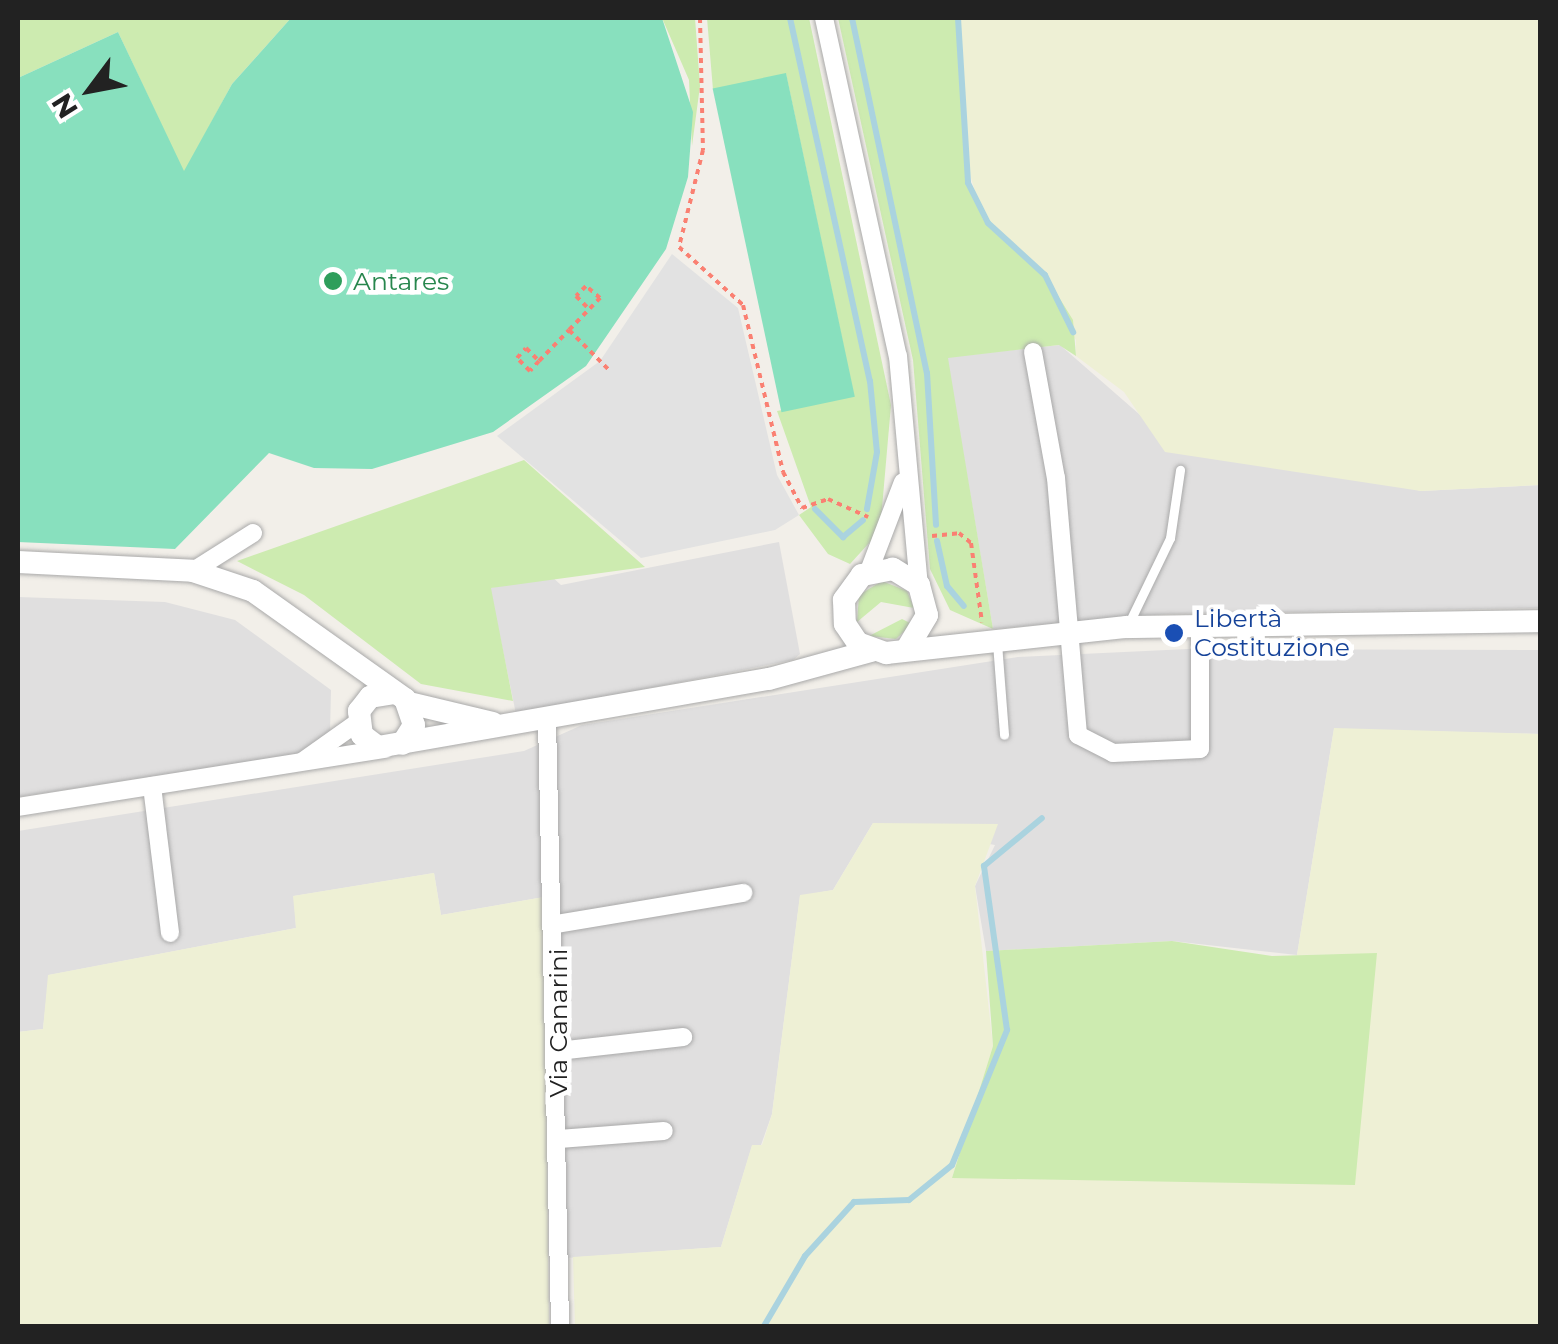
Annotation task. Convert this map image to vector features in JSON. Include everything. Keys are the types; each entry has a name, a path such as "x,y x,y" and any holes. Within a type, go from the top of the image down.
{"street":[{"path":"824,18 898,356 923,596 908,647"},
{"path":"1033,352 1056,478 1078,735 1113,753 1200,750 1200,624"},
{"path":"799,670 845,624 846,593 869,571 892,530 908,457"},
{"path":"193,571 253,533"},
{"path":"18,562 193,571 253,591 402,698 500,724"},
{"path":"869,571 900,571 960,631 996,638"},
{"path":"18,807 548,719 799,670 871,650 1128,626 1540,621"},
{"path":"845,624 871,650"},
{"path":"340,652 366,740 393,746"},
{"path":"303,762 360,714 402,698"},
{"path":"393,746 414,725 402,698"},
{"name":"Via Canarini","path":"548,719 557,924 560,1326"},
{"path":"152,786 170,933"},
{"path":"557,924 743,893"},
{"path":"558,1051 684,1036"},
{"path":"558,1140 664,1131"}],"lane":[{"path":"1128,626 1170,538 1180,470"},
{"path":"996,638 1004,735"}],"path":[{"path":"700,18 703,150 678,247 743,305 783,472 802,508"},
{"path":"539,360 526,348 516,358 530,371 539,360 590,309 600,298 586,286 576,296 590,309"},
{"path":"569,330 608,370"}],"shaded area":[{"path":"672,254 738,308 777,475 799,515 775,530 641,558 497,436 600,361"},
{"path":"1060,345 1155,428 1421,491 1540,485 1540,608 1167,614 993,629 947,357"},
{"path":"779,542 800,654 793,660 516,714 490,588 551,576 561,585"},
{"path":"18,597 165,602 235,620 331,690 330,732 312,750 286,756 18,797"},
{"path":"1188,649 1540,650 1540,734 1334,729 1297,955 1172,941 986,951 975,886 995,845 873,823 833,890 800,896 772,1114 761,1145 752,1146 721,1247 551,1259 544,897 441,915 434,873 294,896 296,928 49,975 43,1029 18,1032 18,831 524,751 582,725 1018,657"}],"green space":[{"path":"18,18 291,18 232,84 184,173 118,32 18,78"},
{"name":"Antares","path":"291,18 662,18 693,112 688,177 666,249 586,366 493,432 372,469 314,468 269,453 175,549 18,542 18,78 118,32 184,171 232,84"},
{"path":"662,18 695,18 700,86 692,146 689,80"},
{"path":"707,18 809,18 891,405 880,531 850,564 828,554 799,515 811,507 777,411 854,396 786,74 713,90"},
{"path":"838,18 959,18 970,189 983,219 1044,273 1073,320 1076,356 1059,345 948,358 993,629 950,610 930,569 913,360"},
{"path":"959,18 1540,18 1540,485 1421,491 1165,452 1124,392 1076,356 1076,340 983,219 964,154"},
{"path":"786,73 855,397 781,412 713,89"},
{"path":"524,460 645,567 491,588 513,701 421,684 304,595 237,561"},
{"path":"882,581 907,591 914,608 881,602 857,622 859,595"},
{"path":"902,619 912,624 896,639 869,636"},
{"path":"1334,728 1540,734 1540,1326 575,1326 573,1257 721,1247 752,1145 762,1145 772,1114 800,895 833,890 873,823 998,824 975,886 993,1046 952,1178 1376,954 1297,955"},
{"path":"434,873 441,915 544,897 549,1326 18,1326 18,1032 43,1029 48,975 296,928 293,896"},
{"path":"1172,941 1272,956 1377,953 1355,1185 952,1178 993,1046 986,951"}],"waterway":[{"path":"790,18 870,381 877,452 867,509"},
{"path":"852,18 927,373 936,525"},
{"path":"958,18 968,183 988,223 1045,275 1073,332"},
{"path":"815,509 843,537 863,520"},
{"path":"937,541 947,586 964,606"},
{"path":"764,1326 805,1256 854,1202 909,1200 952,1165 1007,1030 984,866 1042,818"}],"place":[{"name":"Antares","path":"333,281"},
{"name":"Libertà Costituzione","path":"1174,633"}]}
